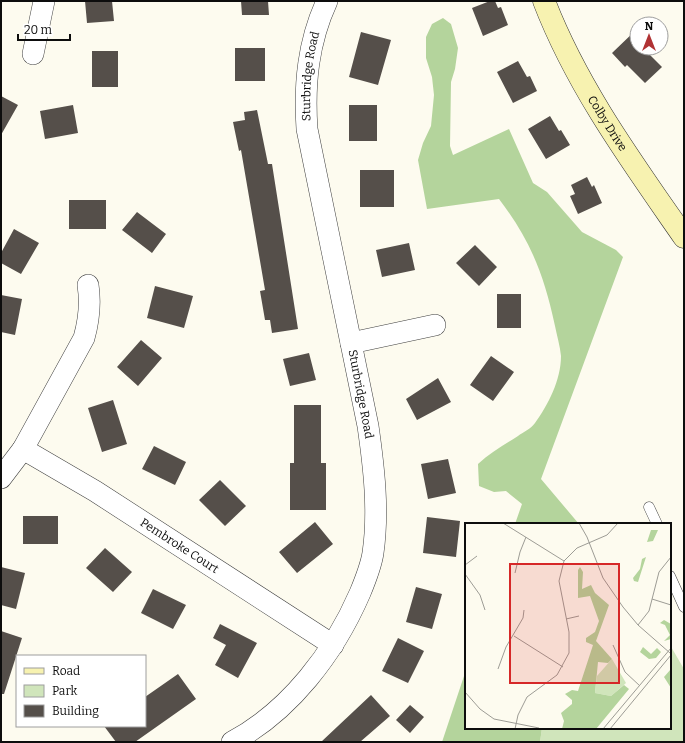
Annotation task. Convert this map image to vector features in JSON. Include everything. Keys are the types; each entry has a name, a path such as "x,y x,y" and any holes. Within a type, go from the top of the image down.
{"street":[{"path":"33,54 44,1"},
{"name":"Sturbridge Road","path":"232,742 264,721 295,693 333,645 351,613 365,581 373,554 374,469 368,426 308,129 306,104 307,73 310,48 319,18 327,1"},
{"name":"Colby Drive","path":"544,1 559,36 583,84 614,135 684,237"},
{"path":"1,478 23,449 84,338 90,320 91,301 88,285"},
{"path":"351,343 435,325"},
{"name":"Pembroke Court","path":"23,449 95,491 333,645"}],"lane":[{"path":"649,507 657,523"},
{"path":"671,578 684,607"}],"green space":[{"path":"443,18 451,24 458,48 455,69 451,82 450,146 453,155 509,129 533,183 547,192 582,232 616,250 623,257 541,479 578,523 515,523 522,504 506,491 494,492 479,486 478,464 529,429 540,416 553,392 559,374 561,356 551,308 541,274 520,229 499,199 427,209 418,160 423,143 431,126 434,95 432,77 426,58 426,37 432,24"},
{"path":"671,647 684,669 684,742 540,742 542,729 671,729"},
{"path":"465,673 465,729 542,729 540,742 442,742"}],"building":[{"path":"85,1 112,1 114,21 87,23"},
{"path":"241,1 268,1 269,15 242,15"},
{"path":"490,1 495,1 498,8 501,7 508,25 483,36 472,8"},
{"path":"361,32 391,40 378,85 349,77"},
{"path":"629,37 629,56 651,56 662,67 645,83 627,65 625,67 612,53"},
{"path":"235,48 265,48 265,81 235,81"},
{"path":"92,51 118,51 118,87 92,87"},
{"path":"518,61 527,77 530,76 537,91 513,103 497,72"},
{"path":"1,96 18,105 1,135"},
{"path":"73,105 78,133 45,139 40,111"},
{"path":"349,105 377,105 377,141 349,141"},
{"path":"257,110 268,164 272,164 298,329 272,333 270,320 265,320 260,291 265,290 241,150 239,151 233,122 245,120 244,112"},
{"path":"550,116 570,145 546,159 528,129"},
{"path":"360,170 394,170 394,207 360,207"},
{"path":"587,177 592,187 594,185 602,203 578,214 570,196 575,194 571,185"},
{"path":"69,200 106,200 106,229 69,229"},
{"path":"137,212 166,234 152,253 122,230"},
{"path":"14,229 39,243 21,274 1,263 1,253"},
{"path":"409,243 415,270 382,277 376,250"},
{"path":"475,245 497,267 479,286 456,263"},
{"path":"155,286 193,296 184,328 147,318"},
{"path":"497,294 521,294 521,328 497,328"},
{"path":"1,295 22,299 15,335 1,332"},
{"path":"141,340 162,358 138,386 117,367"},
{"path":"309,353 316,380 290,386 283,359"},
{"path":"491,356 514,372 493,401 470,385"},
{"path":"438,378 451,402 417,420 406,399"},
{"path":"113,400 127,444 102,452 88,408"},
{"path":"294,405 321,405 321,463 326,463 326,510 290,510 290,463 294,463"},
{"path":"154,446 186,462 175,485 142,469"},
{"path":"448,459 456,493 428,499 421,464"},
{"path":"220,480 246,506 225,526 199,500"},
{"path":"23,516 58,516 58,544 23,544"},
{"path":"427,517 460,521 456,557 423,553"},
{"path":"315,522 333,544 297,573 279,552"},
{"path":"105,548 132,572 113,592 86,568"},
{"path":"1,567 25,573 16,609 1,605"},
{"path":"416,587 442,594 432,629 406,622"},
{"path":"153,589 186,605 173,629 141,613"},
{"path":"220,624 257,643 238,678 215,665 226,645 213,638"},
{"path":"1,631 22,638 4,694 1,694"},
{"path":"398,638 424,651 408,683 382,671"},
{"path":"178,674 196,699 135,742 116,742 105,727 146,727 146,696"},
{"path":"371,695 390,716 360,742 321,742"},
{"path":"410,705 424,717 410,733 396,720"}]}
